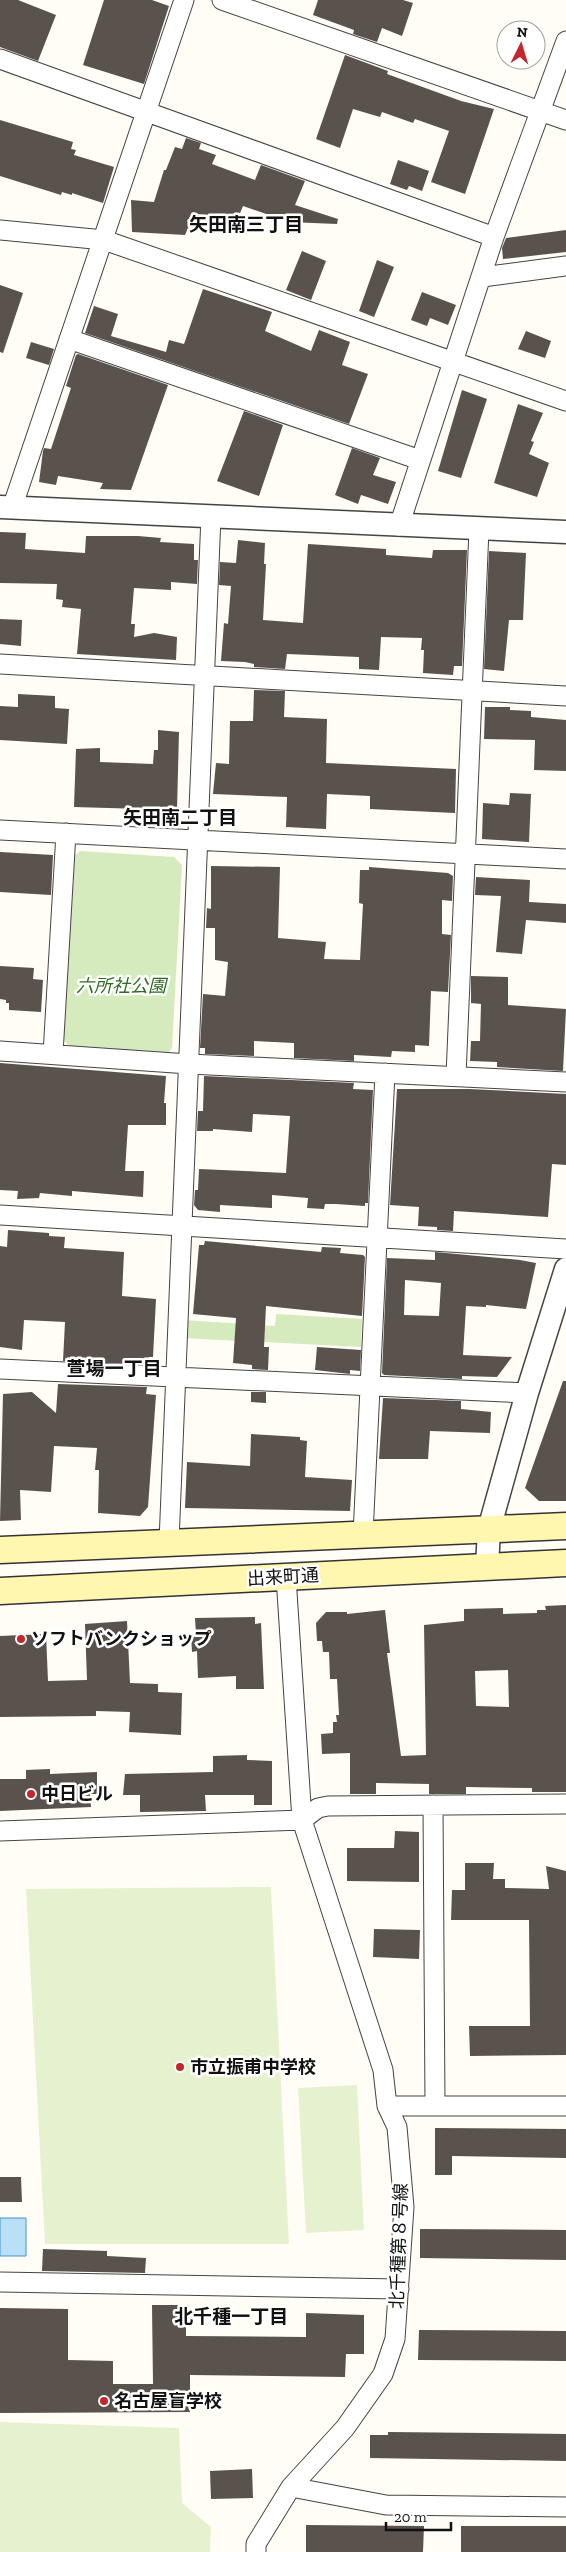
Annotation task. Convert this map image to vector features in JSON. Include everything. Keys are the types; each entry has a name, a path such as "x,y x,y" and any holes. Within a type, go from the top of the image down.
{"main road":[{"path":"0,1550 566,1526"},
{"name":"出来町通","path":"0,1591 566,1563"}],"street":[{"path":"184,0 104,240 6,508 566,532"},
{"path":"222,0 566,120"},
{"path":"398,526 494,237 566,42"},
{"path":"0,59 494,237"},
{"path":"0,230 104,240 566,401"},
{"path":"482,277 566,266"},
{"path":"69,339 420,460"},
{"path":"169,1542 174,1378 196,841 206,674 211,516"},
{"path":"456,1076 479,529"},
{"path":"0,664 206,674 566,696"},
{"path":"0,830 566,859"},
{"path":"53,1054 66,833"},
{"path":"0,1051 188,1064 566,1082"},
{"path":"363,1535 385,1073"},
{"path":"0,1215 566,1249"},
{"path":"487,1567 489,1529 527,1393 561,1303 566,1269"},
{"path":"0,1370 370,1388 527,1393"},
{"name":"北千種第８号線","path":"256,2552 256,2544 291,2487 345,2428 383,2374 395,2338 400,2289 404,2206 402,2167 396,2128 387,2106 383,2070 376,2041 302,1820 286,1578"},
{"path":"0,1831 302,1820 318,1808 328,1806 566,1804"},
{"path":"433,1805 435,2105"},
{"path":"387,2106 566,2106"},
{"path":"0,2282 400,2289"},
{"path":"291,2487 386,2505 566,2507"}],"green space":[{"name":"六所社公園","path":"80,851 174,857 182,865 172,1048 167,1054 69,1046 63,1039 74,856"},
{"path":"276,1314 362,1319 361,1347 182,1338 183,1320 275,1326"},
{"path":"271,1887 289,2244 45,2244 26,1889"},
{"path":"357,2085 364,2230 306,2233 298,2088"},
{"path":"0,2422 179,2428 182,2503 211,2527 210,2552 0,2552"}],"water":[{"path":"0,2218 26,2218 26,2256 0,2256"}],"building":[{"path":"0,0 18,0 56,15 38,61 0,47"},
{"path":"104,0 152,0 169,6 144,84 83,65"},
{"path":"318,0 403,0 413,3 402,36 382,28 377,42 353,34 354,30 313,15"},
{"path":"345,55 388,71 387,74 461,101 494,109 465,194 431,182 449,131 415,119 413,123 382,112 380,117 353,109 340,148 316,139"},
{"path":"0,120 73,142 71,149 76,150 74,155 114,167 103,203 72,193 72,195 62,192 61,195 0,176"},
{"path":"186,138 201,143 199,149 216,155 212,164 255,180 261,165 305,181 295,205 338,219 337,224 289,222 243,206 238,218 194,214 185,235 132,232 131,200 154,202 164,170 166,170 175,147 182,149"},
{"path":"398,160 429,171 422,191 409,186 407,190 390,184"},
{"path":"566,230 566,252 503,259 502,248 506,238"},
{"path":"302,251 326,261 311,300 286,290"},
{"path":"377,260 394,267 374,317 359,311"},
{"path":"0,285 23,293 3,353 0,352"},
{"path":"203,289 272,312 265,331 311,351 319,330 350,342 342,365 368,374 349,424 85,333 94,306 118,314 111,336 166,352 169,340 184,344"},
{"path":"422,292 456,305 448,325 430,318 427,326 411,320"},
{"path":"526,331 551,341 545,358 518,349"},
{"path":"31,342 54,349 49,365 26,358"},
{"path":"78,354 168,385 131,490 100,489 103,483 58,476 56,485 39,482 43,451 44,448 51,449 71,388 66,386 76,355"},
{"path":"462,390 487,399 461,478 438,471"},
{"path":"518,404 543,413 531,441 534,442 529,454 549,463 537,497 494,483"},
{"path":"244,411 283,425 259,496 217,481"},
{"path":"352,448 380,458 373,475 396,482 388,504 361,495 358,504 335,495"},
{"path":"0,532 26,533 25,549 85,553 86,536 138,536 161,538 160,542 194,544 194,560 198,560 197,584 171,582 171,590 134,588 131,624 135,624 134,637 154,633 177,637 176,660 77,654 81,609 62,607 63,600 56,599 57,584 0,583"},
{"path":"238,540 265,543 264,564 266,564 263,620 303,623 308,544 386,549 386,555 432,558 433,550 467,550 462,666 454,666 453,675 423,673 424,650 421,650 422,638 381,637 379,670 359,669 359,657 287,654 285,669 254,667 254,664 245,662 221,661 224,623 228,624 231,586 219,585 220,562 236,563"},
{"path":"489,551 526,553 523,620 509,620 504,671 484,669"},
{"path":"0,619 22,620 21,646 0,644"},
{"path":"254,690 285,691 284,717 327,719 326,763 456,769 455,813 370,809 370,796 327,794 326,829 286,827 287,797 213,794 216,763 229,764 230,721 253,721"},
{"path":"18,694 55,696 55,708 69,709 67,744 0,740 0,706 18,707"},
{"path":"485,707 510,707 510,710 531,711 531,717 566,720 566,771 534,770 535,740 484,739"},
{"path":"158,730 179,732 177,810 74,807 76,749 100,748 100,762 153,764 154,750 158,750"},
{"path":"510,793 531,794 529,842 482,839 483,803 509,805"},
{"path":"0,852 53,855 51,895 0,892"},
{"path":"211,866 280,867 278,938 326,942 324,959 360,960 363,904 359,903 360,870 369,870 369,867 448,873 453,876 452,901 442,900 442,934 451,935 448,992 431,991 429,1046 415,1045 415,1052 392,1051 391,1057 354,1055 354,1061 294,1058 294,1043 254,1041 254,1056 205,1054 205,1048 200,1048 203,994 225,996 228,962 215,960 215,928 206,928 207,908 211,909"},
{"path":"476,877 530,880 529,902 566,904 566,923 526,920 522,954 496,952 501,896 475,895"},
{"path":"0,966 34,968 33,979 43,980 41,1012 9,1010 9,1003 6,1003 6,1000 0,999"},
{"path":"471,976 508,977 508,1005 566,1009 563,1071 497,1067 497,1062 470,1061 471,1041 480,1041 481,1004 471,1003"},
{"path":"0,1063 166,1076 164,1103 166,1103 166,1125 128,1125 125,1171 144,1171 143,1197 72,1191 72,1196 40,1193 39,1198 17,1199 18,1191 0,1190"},
{"path":"204,1076 354,1083 353,1089 373,1090 368,1203 365,1203 365,1206 325,1204 324,1209 307,1208 308,1198 272,1195 272,1208 220,1205 220,1212 198,1210 194,1205 195,1190 198,1190 199,1169 286,1173 290,1116 253,1114 252,1132 213,1129 213,1131 197,1131 198,1111 203,1111"},
{"path":"397,1089 469,1089 566,1094 566,1165 552,1164 548,1217 454,1211 453,1231 437,1230 437,1227 418,1226 419,1207 390,1205"},
{"path":"8,1230 49,1233 49,1236 65,1237 64,1248 124,1252 122,1296 156,1299 153,1357 149,1357 149,1365 63,1361 65,1322 24,1320 22,1350 0,1347 0,1246 7,1247"},
{"path":"205,1241 321,1252 322,1247 341,1248 340,1253 363,1255 365,1257 362,1316 266,1306 264,1347 269,1347 268,1370 252,1369 252,1365 233,1363 236,1318 193,1314 199,1245 204,1245"},
{"path":"435,1252 536,1263 526,1309 486,1305 486,1307 466,1306 463,1355 512,1357 497,1377 462,1376 462,1379 384,1375 382,1373 387,1258 435,1260","holes":["405,1280 441,1283 439,1316 404,1315"]},
{"path":"317,1347 361,1350 360,1371 350,1370 350,1374 315,1370"},
{"path":"563,1381 566,1381 566,1501 539,1501 525,1488"},
{"path":"58,1384 147,1387 146,1394 156,1395 148,1507 140,1516 98,1513 99,1470 95,1470 97,1448 54,1446 51,1492 20,1490 21,1520 0,1521 3,1394 32,1392 56,1413"},
{"path":"251,1392 266,1392 266,1403 251,1402"},
{"path":"383,1398 461,1401 461,1409 491,1412 490,1433 430,1431 428,1459 379,1459"},
{"path":"251,1434 300,1437 300,1440 307,1441 305,1477 352,1480 350,1511 185,1508 187,1462 250,1466"},
{"path":"566,1605 566,1792 532,1792 532,1788 466,1787 466,1794 429,1794 429,1784 376,1783 376,1794 350,1794 350,1753 322,1754 321,1734 333,1733 333,1722 337,1722 336,1715 339,1715 337,1679 330,1679 329,1652 323,1652 322,1641 317,1641 316,1623 326,1612 347,1612 347,1614 385,1610 390,1653 387,1653 401,1756 426,1755 424,1625 464,1621 464,1609 503,1608 503,1614 537,1613 537,1610 546,1610 545,1606","holes":["508,1670 509,1707 476,1706 475,1671"]},
{"path":"255,1617 255,1624 261,1623 264,1689 236,1689 236,1676 198,1678 197,1651 192,1652 191,1634 196,1635 195,1618"},
{"path":"127,1621 130,1683 158,1684 158,1692 182,1693 181,1735 129,1732 130,1712 96,1711 96,1716 0,1717 0,1636 46,1634 48,1681 87,1680 85,1624"},
{"path":"247,1755 247,1760 272,1761 272,1805 254,1805 254,1795 205,1795 206,1811 140,1812 140,1795 123,1795 125,1774 213,1772 213,1756"},
{"name":"中日ビル","path":"50,1769 50,1774 97,1772 97,1794 90,1794 91,1807 0,1811 0,1779 26,1779 26,1770"},
{"path":"395,1831 419,1832 419,1882 347,1881 347,1848 394,1848"},
{"path":"465,1863 494,1863 493,1879 505,1879 505,1888 549,1889 546,1866 566,1871 566,2055 470,2056 469,2026 530,2026 529,1920 451,1920 452,1890 465,1890"},
{"path":"374,1929 420,1930 419,1959 373,1957"},
{"path":"435,2128 566,2129 566,2158 452,2156 452,2175 435,2175"},
{"path":"0,2177 21,2177 22,2202 0,2202"},
{"path":"420,2229 566,2230 566,2260 420,2258"},
{"path":"43,2249 107,2251 107,2256 146,2258 145,2273 42,2271"},
{"path":"152,2305 186,2305 186,2336 306,2337 306,2313 364,2315 364,2354 346,2354 345,2377 190,2375 190,2412 0,2413 0,2308 68,2309 68,2360 113,2361 113,2384 153,2384"},
{"path":"419,2330 566,2331 566,2361 418,2360"},
{"path":"388,2432 566,2434 566,2461 370,2458 370,2435 388,2435"},
{"path":"252,2469 253,2498 211,2499 210,2471"},
{"path":"306,2525 424,2526 423,2552 306,2552"},
{"path":"461,2526 566,2526 566,2552 461,2552"}],"place":[{"name":"ソフトバンクショップ","path":"21,1639"},
{"name":"中日ビル","path":"31,1794"},
{"name":"市立振甫中学校","path":"180,2067"},
{"name":"名古屋盲学校","path":"104,2401"}],"district":[{"name":"矢田南三丁目","path":"246,224"},
{"name":"矢田南二丁目","path":"180,817"},
{"name":"萱場一丁目","path":"114,1368"},
{"name":"北千種一丁目","path":"231,2316"}]}
